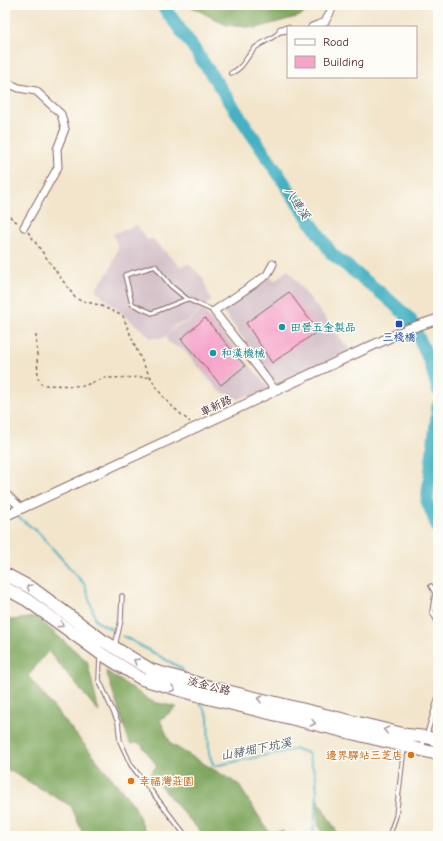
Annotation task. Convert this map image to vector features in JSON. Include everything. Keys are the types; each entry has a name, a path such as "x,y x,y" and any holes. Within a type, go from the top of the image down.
{"main road":[{"name":"淡金公路","path":"5,574 33,589 102,640 151,670 179,679 406,740 421,750 438,754"},
{"name":"淡金公路","path":"5,588 27,600 100,653 142,679 208,698 406,740 432,739"}],"street":[{"path":"315,26 325,22 334,5"},
{"path":"5,82 19,88 36,91 61,114 65,129 57,149 58,167 24,227"},
{"path":"273,264 267,275 214,312 276,390"},
{"name":"車新路","path":"8,514 408,329 438,319"},
{"path":"5,493 21,508"}],"lane":[{"path":"231,73 238,70 249,54 257,47 284,30"},
{"path":"187,300 152,313 132,304 124,274 155,266 171,286 187,300 214,312"},
{"path":"431,586 435,593 432,612 438,623"},
{"path":"115,647 121,620 122,596"},
{"path":"100,653 100,680 118,722 120,741 131,765 186,836"},
{"path":"421,750 432,739 438,697"},
{"path":"389,836 396,816 406,740"}],"path":[{"path":"5,213 24,227 76,299 99,305 123,316 134,344 166,399 196,428"},
{"path":"36,335 38,378 42,385 83,386 105,378 152,377"}],"shaded area":[{"path":"137,225 147,240 152,239 180,266 189,264 203,278 211,301 200,308 196,315 188,321 175,325 164,338 151,338 95,290 110,270 118,248 113,234"},
{"path":"288,270 350,350 277,384 223,311 270,276 274,281"},
{"path":"201,308 270,389 251,399 248,395 239,399 219,391 183,349 176,347 167,341 167,335 175,327 188,322 197,315"}],"green space":[{"path":"188,5 316,5 300,16 256,28 226,25"},
{"path":"36,617 87,661 99,712 48,651 28,676 134,805 147,836 84,836 71,806 5,768 5,619 11,620"},
{"path":"106,671 153,702 177,707 160,720 171,744 238,784 269,832 283,831 285,836 204,836 153,778 150,773 157,766 140,743 130,744"},
{"path":"318,800 339,836 323,836 318,824"}],"building":[{"name":"田晉五金製品","path":"289,292 318,331 272,363 246,323"},
{"name":"和漢機械","path":"205,318 245,366 221,385 181,339"}],"waterway":[{"name":"八連溪","path":"162,5 191,44 332,254 387,298 410,319 430,362 438,390"},
{"name":"八連溪","path":"438,406 427,501 438,528"},
{"name":"山豬堀下坑溪","path":"18,517 38,532 85,585 96,621 113,630"},
{"name":"山豬堀下坑溪","path":"123,636 181,668 185,674"},
{"name":"山豬堀下坑溪","path":"200,702 208,716 209,754 214,766 296,749 308,753 316,777 317,796 313,836"}],"place":[{"name":"三棧橋","path":"399,324"},
{"name":"田晉五金製品","path":"282,327"},
{"name":"和漢機械","path":"213,353"},
{"name":"邊界驛站三芝店","path":"411,755"},
{"name":"幸福灣莊園","path":"131,781"}]}
